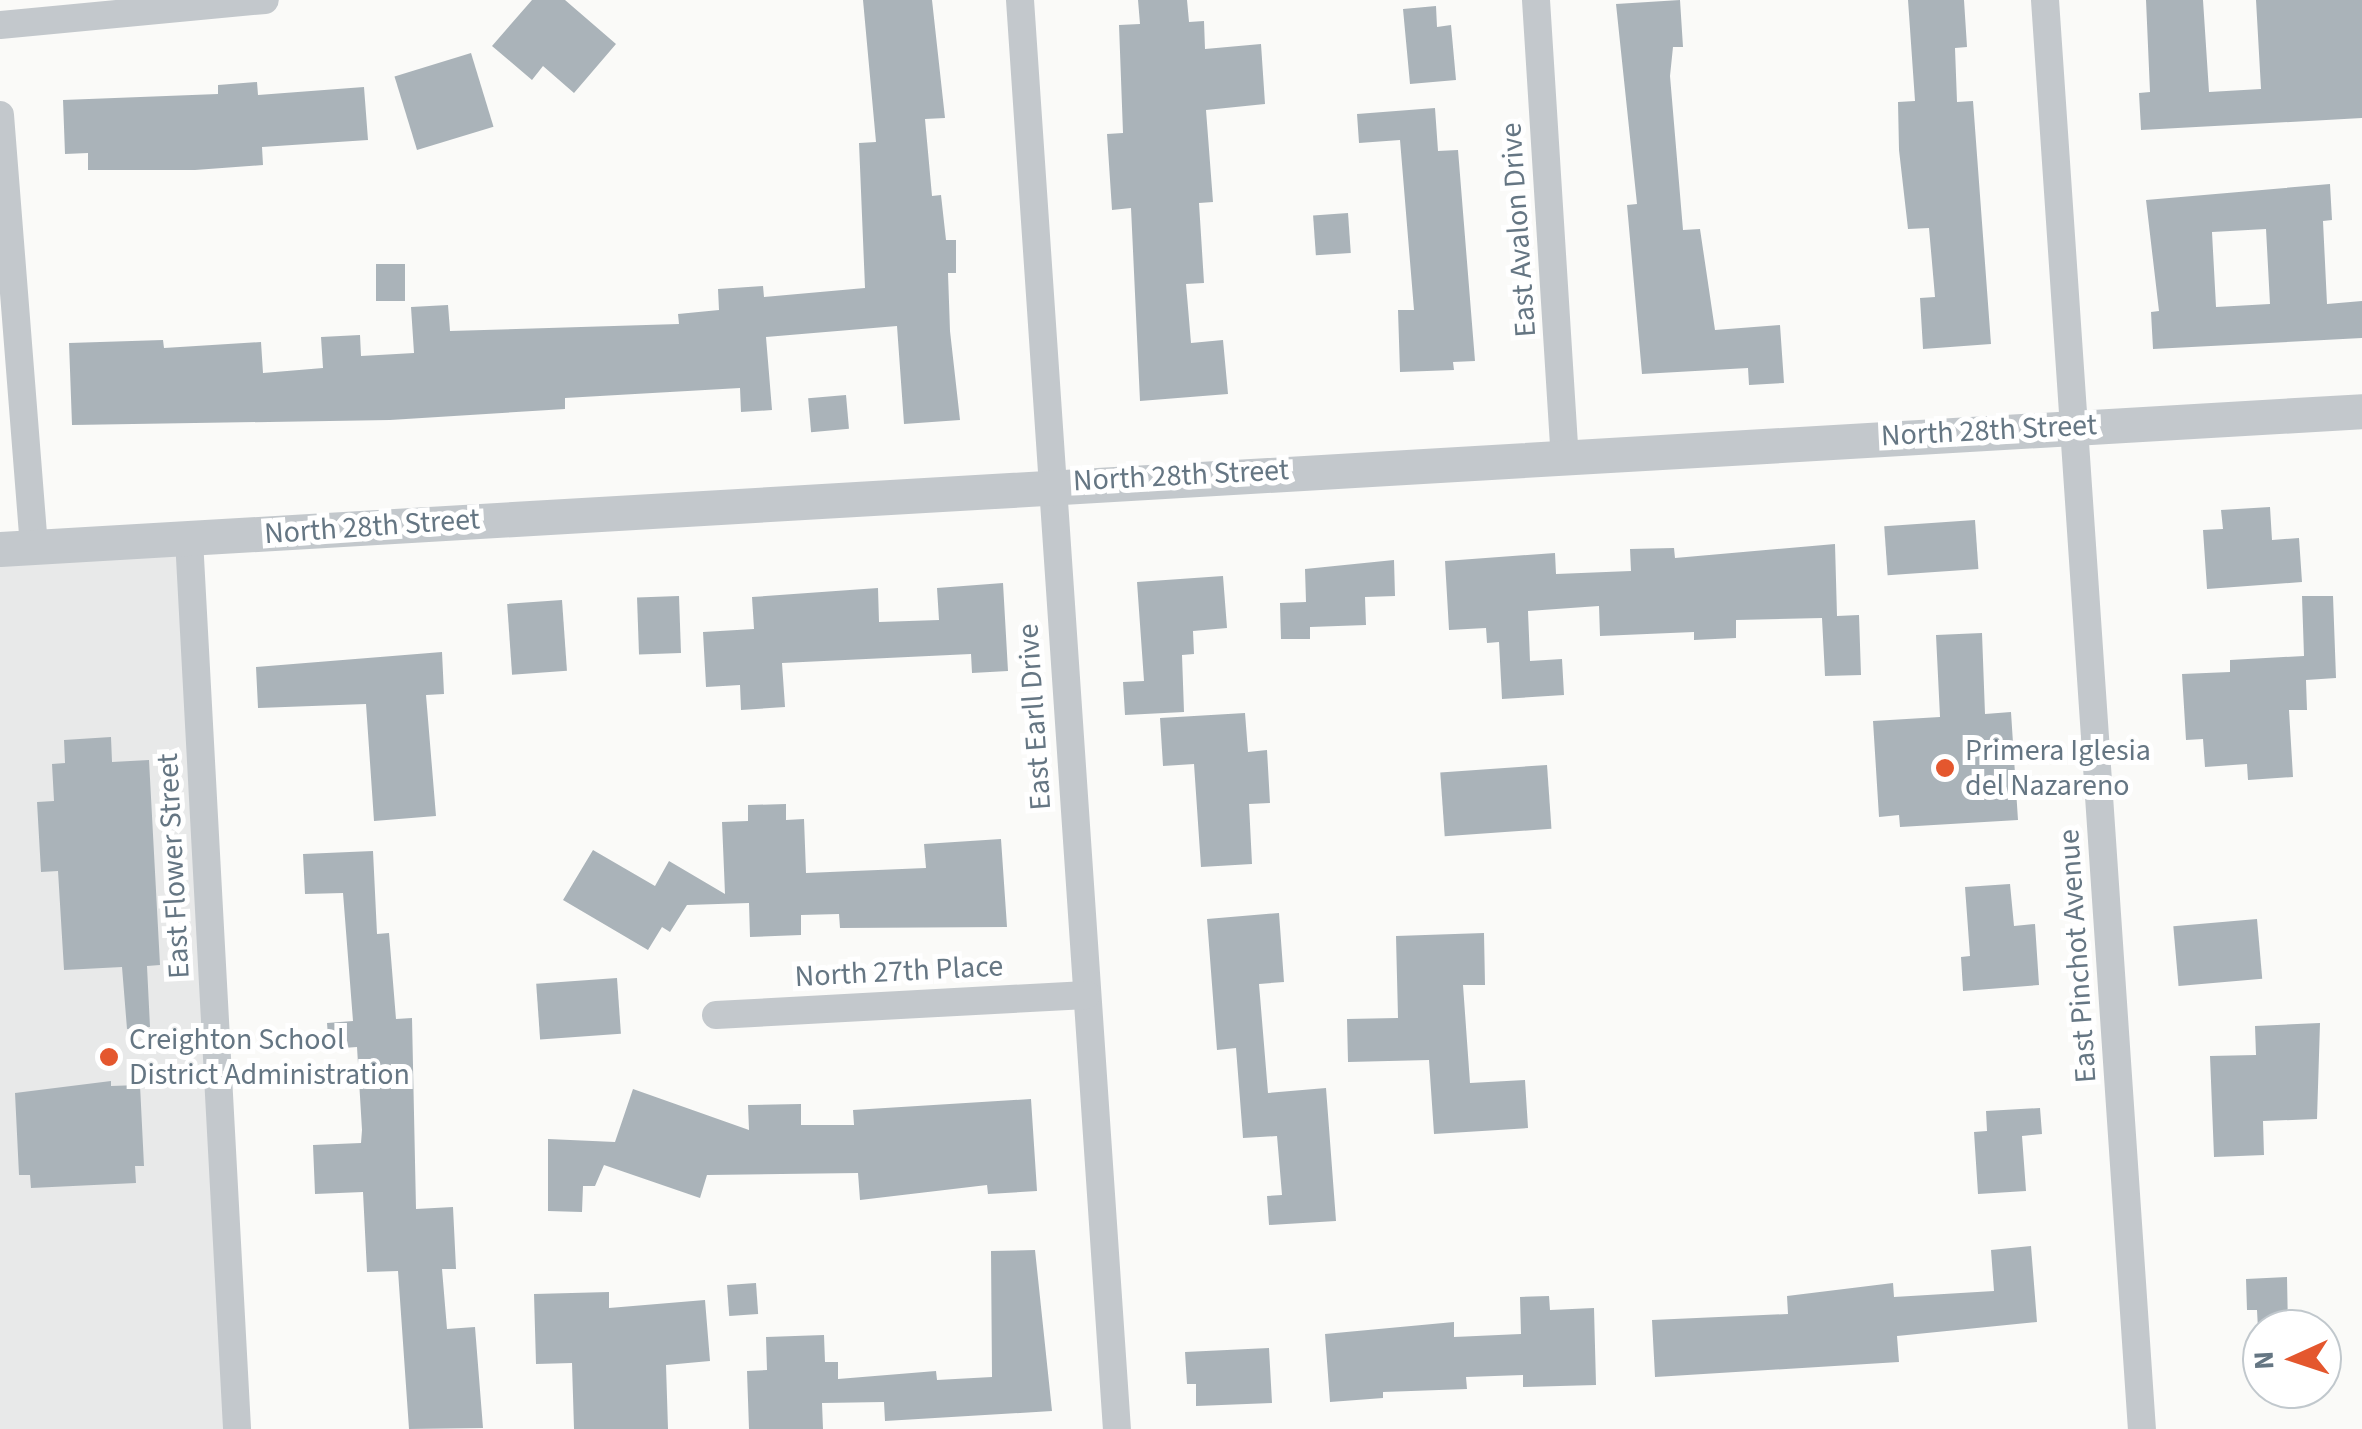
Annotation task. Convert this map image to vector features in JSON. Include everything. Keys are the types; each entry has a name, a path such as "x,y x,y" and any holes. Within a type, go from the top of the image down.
{"street":[{"path":"0,24 265,0"},
{"name":"East Earll Drive","path":"1020,0 1117,1429"},
{"name":"East Avalon Drive","path":"1536,0 1565,456"},
{"name":"East Pinchot Avenue","path":"2046,0 2142,1429"},
{"path":"0,115 17,549"},
{"name":"North 28th Street","path":"17,549 1052,484 2362,411"},
{"name":"East Flower Street","path":"189,538 238,1429"},
{"name":"North 27th Place","path":"716,1015 1086,995"}],"shaded area":[{"name":"Creighton School District Administration","path":"189,539 237,1429 0,1429 0,549"}],"building":[{"path":"532,0 565,0 616,44 574,93 543,66 532,80 492,46"},
{"path":"863,0 932,0 945,118 925,119 932,196 941,195 946,240 956,240 956,273 948,273 960,420 904,424 897,326 766,337 772,410 741,412 740,388 565,398 565,409 390,420 72,425 69,343 163,340 164,348 261,342 263,373 323,368 321,337 360,335 361,356 414,353 411,307 448,305 450,331 679,324 678,314 719,310 718,289 763,286 764,297 865,288 859,143 876,142"},
{"path":"1138,0 1187,0 1189,22 1204,21 1205,49 1261,44 1265,104 1206,110 1213,202 1199,203 1204,283 1186,284 1191,343 1223,340 1228,394 1140,401 1131,208 1112,210 1107,134 1123,133 1119,25 1140,24"},
{"path":"1680,0 1683,47 1673,47 1670,76 1683,230 1700,229 1715,330 1780,325 1784,383 1749,385 1748,368 1642,374 1627,205 1637,204 1616,4"},
{"path":"1908,0 1964,0 1967,47 1955,48 1957,102 1973,101 1991,344 1923,349 1920,298 1935,297 1929,228 1908,229 1899,150 1898,102 1915,101"},
{"path":"2146,0 2203,0 2209,92 2261,89 2256,0 2362,0 2362,118 2141,130 2139,93 2150,92"},
{"path":"1436,6 1437,27 1451,25 1456,80 1410,84 1403,9"},
{"path":"471,53 494,127 417,150 394,76"},
{"path":"257,82 258,95 364,87 368,140 262,147 263,165 195,170 88,170 88,153 65,154 63,100 218,94 218,85"},
{"path":"1435,108 1438,151 1458,150 1475,361 1453,362 1454,370 1400,372 1398,310 1414,310 1400,140 1359,143 1357,114"},
{"path":"2330,184 2332,220 2323,221 2327,304 2362,301 2362,338 2153,349 2151,312 2159,311 2146,200","holes":["2266,229 2270,304 2216,307 2212,232"]},
{"path":"1348,213 1351,253 1316,255 1313,215"},
{"path":"376,264 405,264 405,301 376,301"},
{"path":"846,395 849,429 811,432 808,398"},
{"path":"2270,507 2272,540 2299,538 2302,582 2207,589 2203,530 2223,529 2221,510"},
{"path":"1975,520 1978,569 1888,575 1884,526"},
{"path":"1835,544 1837,616 1859,615 1861,675 1825,676 1822,618 1736,620 1736,638 1694,640 1694,632 1600,636 1599,606 1528,611 1530,661 1562,659 1564,695 1502,699 1499,642 1487,643 1486,628 1449,630 1445,561 1555,553 1556,574 1631,571 1630,549 1674,548 1675,558"},
{"path":"1394,560 1395,596 1365,597 1366,625 1310,627 1310,639 1281,639 1280,603 1306,602 1305,569"},
{"path":"1223,576 1227,628 1193,631 1194,654 1182,655 1184,712 1125,715 1123,682 1144,681 1137,582"},
{"path":"1003,583 1008,671 972,673 971,654 782,663 785,707 741,710 740,685 706,687 703,632 754,629 752,597 878,588 879,622 939,620 937,588"},
{"path":"679,596 681,653 639,654 637,597"},
{"path":"2302,596 2333,596 2336,678 2306,680 2307,710 2289,710 2293,777 2248,780 2247,764 2205,767 2203,739 2186,740 2182,674 2230,672 2230,660 2304,656"},
{"path":"562,600 567,671 512,675 507,604"},
{"name":"Primera Iglesia del Nazareno","path":"1982,633 1985,714 2011,712 2018,820 1900,827 1899,815 1879,817 1873,721 1940,717 1936,635"},
{"path":"442,652 444,694 426,695 436,816 374,821 366,704 258,708 256,667"},
{"path":"1245,713 1248,752 1267,750 1270,803 1249,804 1252,864 1201,867 1194,764 1163,766 1160,718"},
{"path":"111,737 112,762 149,760 160,965 147,966 150,1027 127,1029 122,967 64,970 58,871 41,872 37,802 54,801 52,764 65,763 64,740"},
{"path":"1547,765 1551,829 1445,836 1440,772"},
{"path":"786,804 786,820 804,819 806,873 926,868 924,844 1001,839 1007,927 840,928 839,914 801,915 801,935 750,937 749,903 687,905 670,932 662,927 648,950 563,900 593,850 655,886 669,861 725,894 722,822 748,821 748,805"},
{"path":"373,851 377,934 389,933 396,1019 412,1018 416,1209 453,1207 456,1269 442,1269 447,1329 475,1327 483,1428 409,1429 398,1271 367,1272 363,1192 315,1194 313,1145 361,1143 362,1130 357,1047 329,1049 327,1023 353,1021 343,893 305,894 303,854"},
{"path":"2010,884 2014,926 2035,924 2039,985 1963,991 1961,957 1970,956 1965,887"},
{"path":"1279,913 1284,982 1259,984 1268,1093 1326,1088 1336,1221 1269,1225 1267,1196 1282,1195 1277,1136 1243,1138 1236,1048 1217,1050 1207,919"},
{"path":"2257,919 2262,979 2179,986 2173,926"},
{"path":"1484,933 1485,985 1463,985 1470,1083 1525,1080 1528,1128 1434,1134 1429,1060 1348,1062 1347,1019 1398,1018 1396,936"},
{"path":"617,978 621,1034 540,1040 536,984"},
{"path":"2320,1023 2317,1119 2263,1121 2264,1155 2214,1157 2210,1056 2256,1055 2255,1026"},
{"path":"111,1081 111,1086 140,1085 144,1166 135,1166 136,1183 31,1188 30,1175 19,1175 15,1093"},
{"path":"633,1089 749,1130 748,1105 801,1104 801,1125 854,1125 853,1110 1031,1099 1037,1191 988,1194 987,1185 860,1200 858,1173 707,1175 700,1198 604,1165 595,1186 583,1186 582,1212 548,1211 548,1139 615,1142"},
{"path":"2040,1108 2042,1134 2022,1136 2026,1191 1978,1194 1974,1132 1987,1131 1986,1111"},
{"path":"2031,1246 2037,1322 1897,1336 1899,1362 1655,1377 1652,1320 1788,1314 1787,1296 1893,1283 1894,1297 1994,1291 1991,1250"},
{"path":"1035,1250 1052,1411 885,1421 884,1402 822,1403 823,1429 749,1429 747,1371 767,1370 766,1337 824,1335 825,1362 838,1362 838,1379 936,1371 937,1380 992,1377 991,1251"},
{"path":"2287,1277 2288,1309 2247,1309 2246,1279"},
{"path":"756,1283 758,1314 729,1316 727,1285"},
{"path":"609,1292 609,1308 705,1300 710,1361 666,1365 668,1429 574,1429 572,1363 536,1364 534,1294"},
{"path":"1549,1296 1550,1310 1594,1308 1596,1385 1523,1387 1523,1375 1466,1377 1467,1389 1383,1392 1383,1398 1330,1402 1325,1334 1454,1322 1454,1337 1521,1334 1520,1297"},
{"path":"1269,1348 1272,1403 1196,1406 1196,1384 1187,1384 1185,1352"}],"place":[{"name":"Primera Iglesia del Nazareno","path":"1945,768"},
{"name":"Creighton School District Administration","path":"109,1057"}]}
